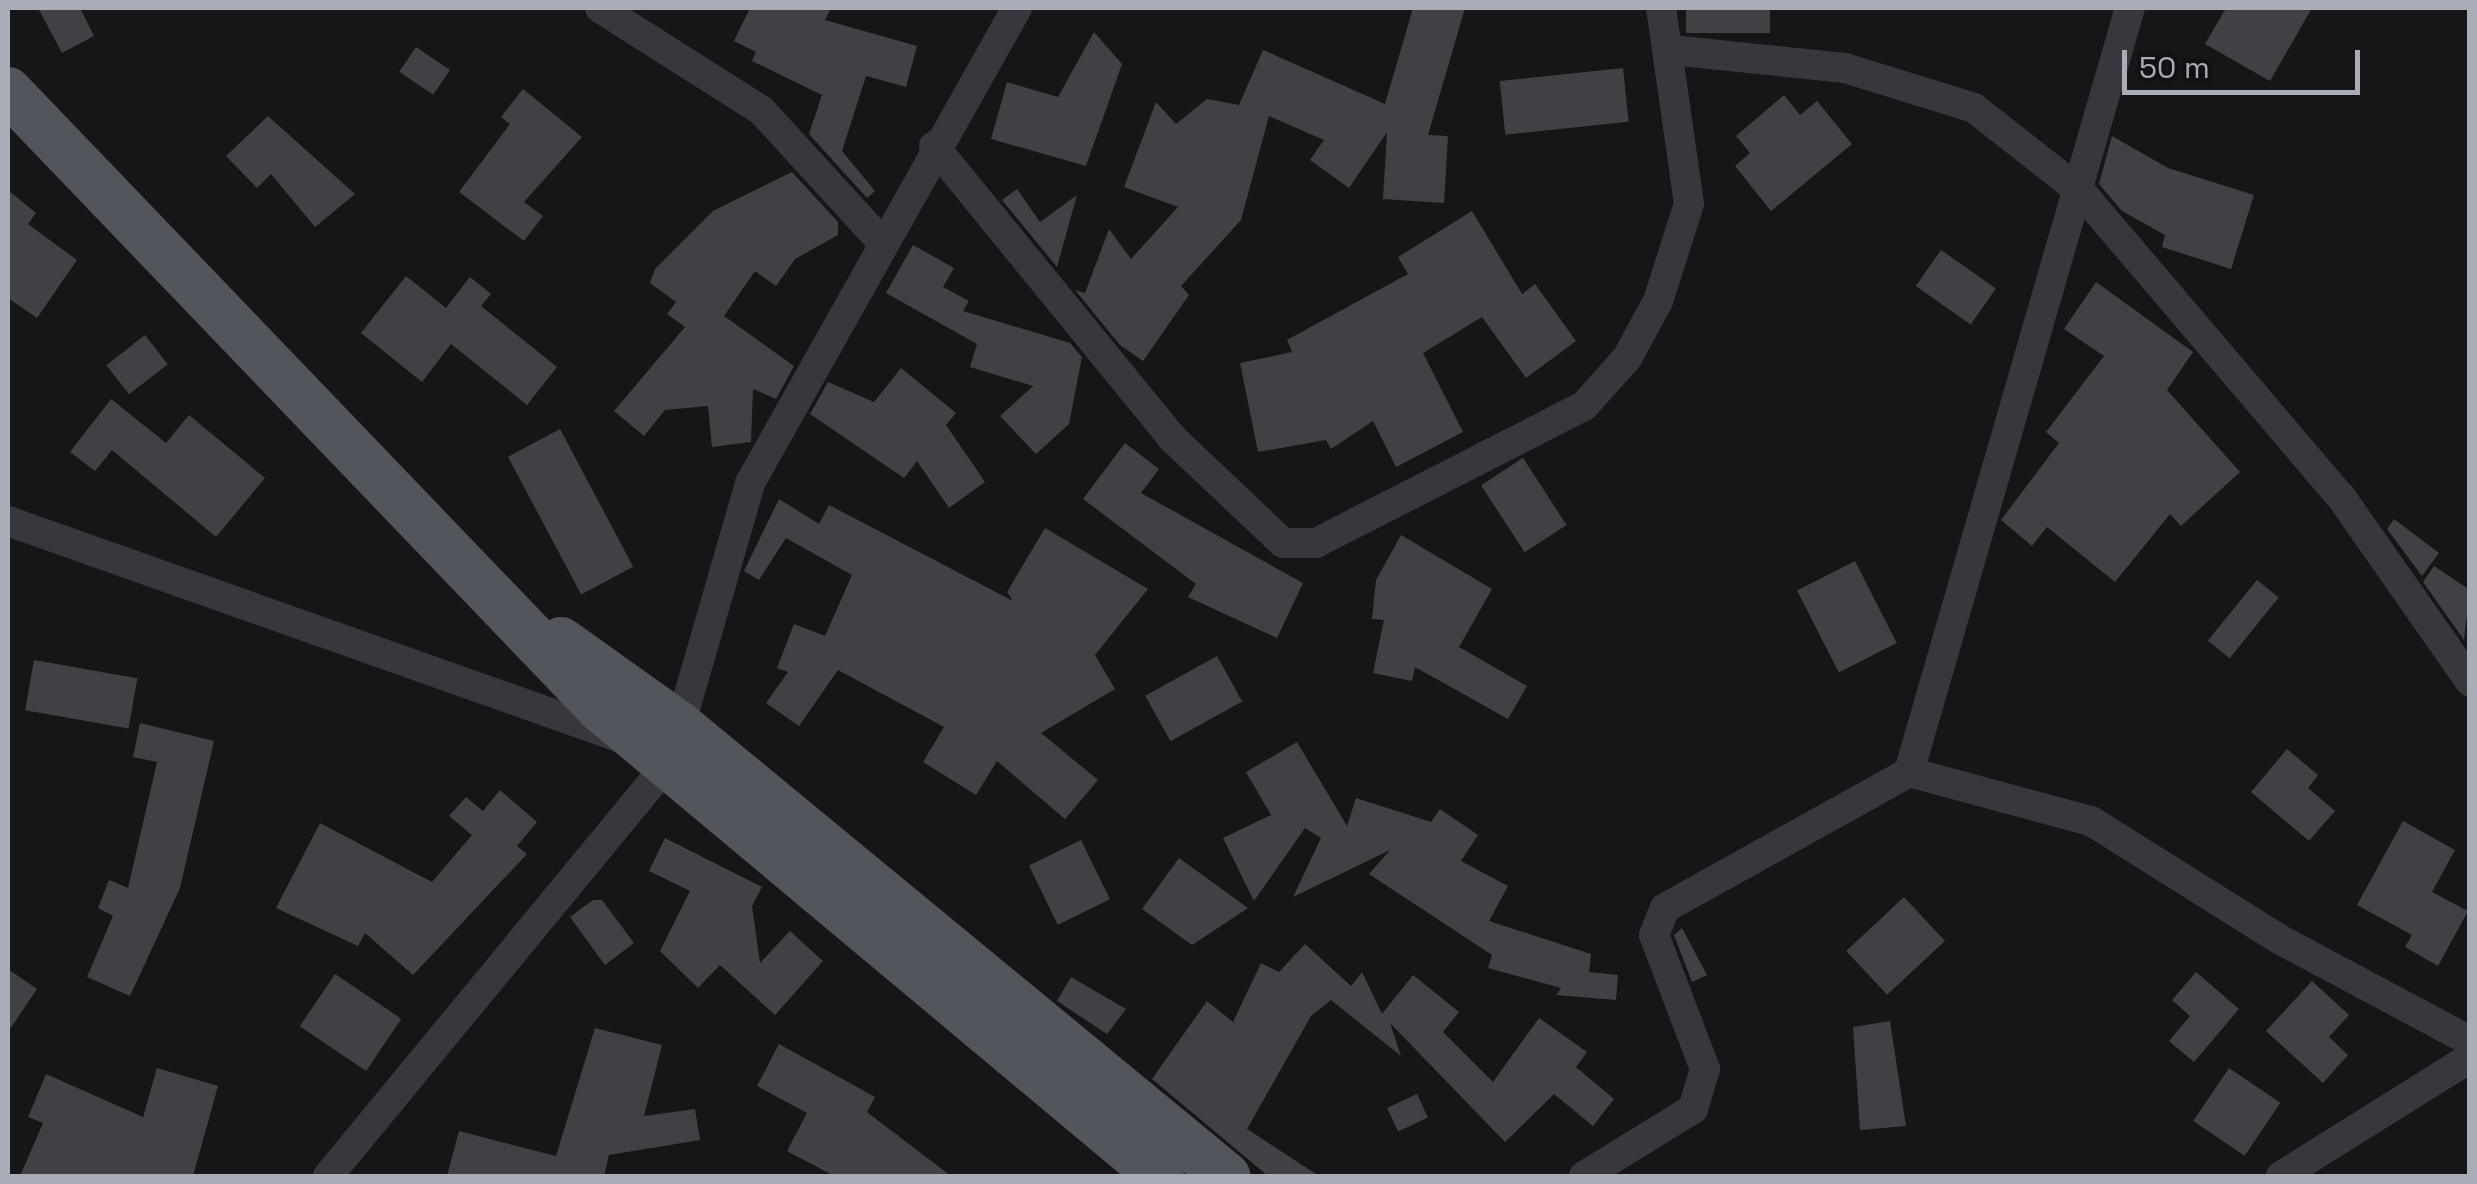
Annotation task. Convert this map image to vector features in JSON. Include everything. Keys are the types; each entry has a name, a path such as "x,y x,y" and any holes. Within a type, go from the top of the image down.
{"main road":[{"path":"8,91 417,526 510,612 1156,1175"},
{"path":"664,746 1226,1176"}],"street":[{"path":"600,8 760,110 880,240"},
{"path":"342,1173 664,746 750,483 880,240 1017,8"},
{"path":"934,146 1171,436 1273,535 1316,543 1584,406 1627,358 1658,301 1690,204 1672,50 1661,8"},
{"path":"1584,1176 1693,1109 1705,1069 1654,934 1666,908 1909,772 2081,192 2130,8"},
{"path":"1672,50 1845,68 1974,108 2081,192 2341,498 2470,681"},
{"path":"8,521 664,746"},
{"path":"1909,772 2091,821 2279,938 2470,1041"},
{"path":"2281,1176 2470,1058"}],"building":[{"path":"38,8 80,8 94,36 62,53"},
{"path":"750,8 831,8 825,20 917,46 906,87 866,76 842,151 875,191 867,198 809,134 822,95 752,61 756,52 734,41"},
{"path":"1413,8 1465,8 1428,135 1448,136 1444,203 1383,199 1387,132 1349,188 1310,160 1324,140 1269,116 1241,220 1181,286 1189,295 1143,361 1120,345 1075,290 1085,293 1109,229 1131,259 1178,207 1124,187 1156,102 1176,124 1207,99 1239,105 1263,50 1385,104"},
{"path":"1686,8 1770,8 1770,33 1686,33"},
{"path":"2226,8 2312,8 2270,81 2205,44"},
{"path":"1094,32 1122,64 1086,166 991,139 1007,82 1058,97"},
{"path":"416,47 450,70 433,95 399,72"},
{"path":"1623,68 1629,122 1505,135 1500,81"},
{"path":"523,89 582,137 524,202 543,216 524,241 459,192 510,124 501,117"},
{"path":"1784,95 1800,115 1817,101 1852,144 1771,211 1735,166 1750,153 1736,136"},
{"path":"268,116 355,194 315,227 271,174 257,188 226,156"},
{"path":"2112,136 2168,168 2254,195 2231,269 2162,247 2165,235 2122,211 2099,184"},
{"path":"792,172 838,222 838,235 795,259 776,286 755,271 724,316 794,366 776,399 753,389 751,442 712,447 708,406 665,410 644,436 614,411 685,327 667,314 676,302 650,283 655,269 713,211"},
{"path":"1017,189 1040,222 1077,195 1057,267 1002,200"},
{"path":"8,190 36,213 28,224 77,260 37,318 8,298"},
{"path":"1472,211 1522,294 1535,284 1576,341 1526,378 1482,317 1423,353 1463,432 1396,467 1373,421 1331,449 1326,440 1258,452 1240,363 1292,352 1287,340 1408,274 1398,257"},
{"path":"913,245 954,268 943,287 969,301 963,311 1070,343 1082,357 1069,424 1036,454 1000,416 1033,386 970,367 977,344 886,293"},
{"path":"1941,250 1996,288 1971,324 1916,286"},
{"path":"406,276 446,308 470,277 491,294 481,306 557,367 527,405 451,344 422,382 361,333"},
{"path":"2096,282 2193,352 2167,390 2240,472 2181,526 2170,514 2115,582 2047,527 2032,546 2001,520 2059,443 2046,432 2104,356 2064,329"},
{"path":"145,335 168,364 129,394 106,365"},
{"path":"901,368 956,413 946,425 985,482 949,508 917,461 904,478 810,414 828,382 874,402"},
{"path":"111,399 166,443 189,415 265,478 216,537 112,450 95,471 70,452"},
{"path":"560,429 633,567 581,594 508,457"},
{"path":"1125,443 1159,469 1141,493 1303,583 1277,638 1188,597 1196,584 1083,499"},
{"path":"1523,458 1567,525 1525,552 1481,485"},
{"path":"779,499 819,524 829,505 1013,601 1007,592 1045,528 1148,589 1095,655 1115,689 1041,733 1098,780 1065,819 997,761 976,795 923,762 944,727 838,670 799,726 766,703 788,672 777,668 794,624 825,636 852,575 786,538 759,580 744,571"},
{"path":"2394,519 2439,553 2422,576 2387,529"},
{"path":"1401,535 1492,589 1459,647 1527,686 1508,719 1415,667 1412,681 1373,673 1384,620 1372,619 1376,580"},
{"path":"1855,561 1897,643 1839,672 1797,591"},
{"path":"2434,566 2470,590 2464,640 2423,582"},
{"path":"2257,580 2279,598 2230,658 2208,641"},
{"path":"1217,656 1242,701 1170,741 1145,696"},
{"path":"34,660 137,678 129,728 25,710"},
{"path":"140,723 214,741 180,888 130,996 87,977 113,916 98,908 109,880 128,888 157,762 133,757"},
{"path":"1297,742 1347,826 1356,798 1431,822 1440,809 1478,835 1461,861 1508,886 1489,921 1591,954 1589,972 1618,975 1616,1000 1556,995 1561,988 1488,968 1492,955 1369,874 1390,850 1293,897 1321,838 1305,828 1254,901 1223,838 1271,815 1246,772"},
{"path":"2287,749 2318,775 2308,788 2335,811 2309,841 2251,792"},
{"path":"500,790 537,822 517,846 527,854 413,975 365,933 358,946 276,908 320,823 432,882 472,835 449,816 466,797 483,811"},
{"path":"2403,821 2455,850 2432,892 2468,911 2438,966 2405,947 2412,935 2357,905"},
{"path":"665,838 762,887 752,906 760,963 790,931 823,961 775,1015 720,965 698,988 660,951 690,891 649,871"},
{"path":"1081,840 1110,899 1058,925 1029,865"},
{"path":"1179,858 1248,908 1192,945 1142,909"},
{"path":"1904,897 1945,941 1887,995 1846,951"},
{"path":"593,900 602,900 634,943 605,965 570,917"},
{"path":"1682,928 1707,975 1692,982 1674,935"},
{"path":"1305,944 1351,986 1362,972 1382,1014 1413,975 1459,1012 1443,1032 1493,1082 1539,1018 1587,1052 1576,1067 1614,1099 1593,1126 1554,1094 1505,1142 1390,1023 1401,1056 1331,1000 1311,1016 1247,1129 1319,1176 1268,1176 1152,1079 1207,1001 1233,1022 1261,963 1279,972"},
{"path":"8,969 37,989 8,1032"},
{"path":"2196,972 2239,1009 2194,1062 2169,1041 2190,1016 2172,1000"},
{"path":"335,974 401,1019 366,1071 300,1026"},
{"path":"1071,977 1126,1009 1107,1034 1057,1001"},
{"path":"2312,981 2349,1015 2329,1037 2348,1055 2323,1083 2266,1031"},
{"path":"1890,1021 1906,1126 1860,1130 1853,1027"},
{"path":"595,1028 662,1045 644,1116 695,1109 700,1140 609,1155 604,1176 447,1176 459,1131 556,1156"},
{"path":"779,1044 875,1097 867,1112 951,1176 834,1176 787,1151 807,1113 757,1086"},
{"path":"157,1068 218,1086 193,1176 20,1176 43,1123 28,1117 46,1074 143,1117"},
{"path":"2229,1068 2280,1103 2245,1156 2193,1121"},
{"path":"1417,1094 1428,1118 1398,1132 1387,1108"}]}
